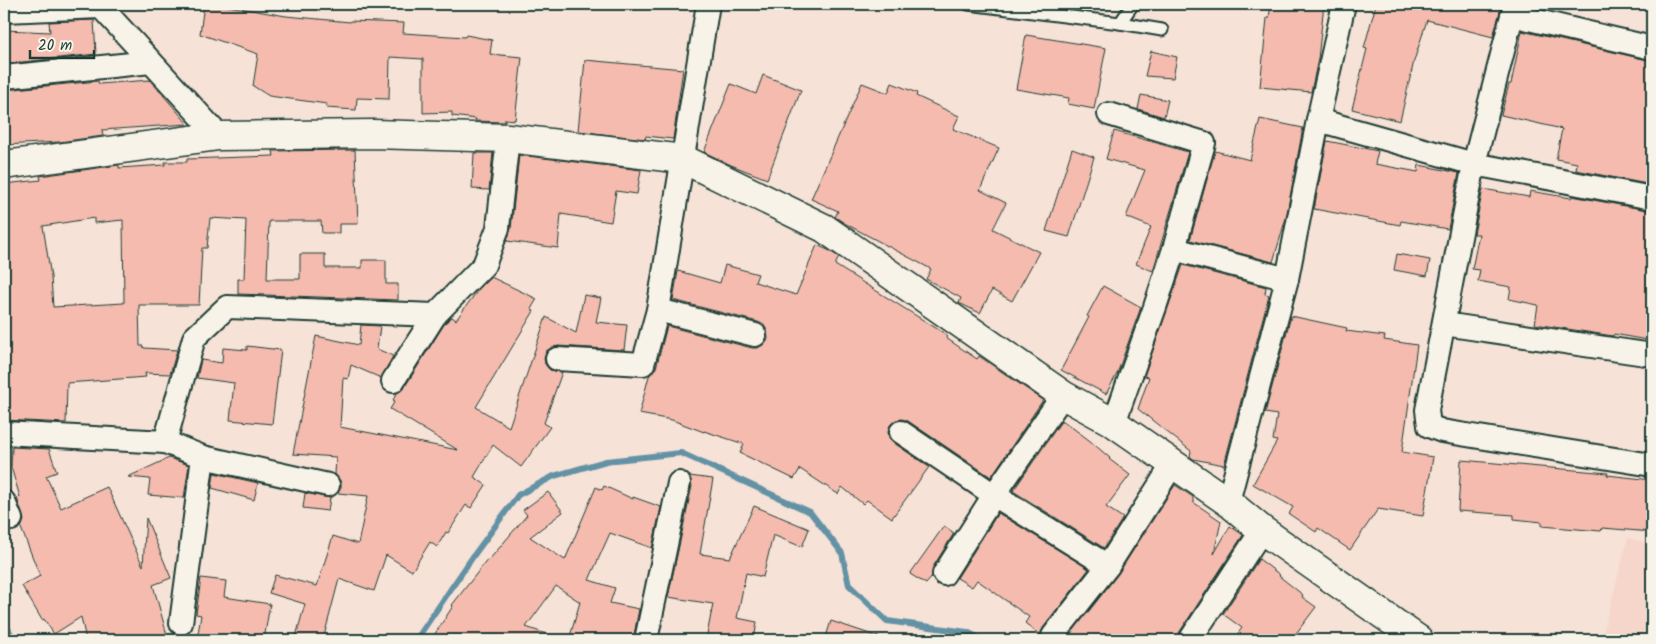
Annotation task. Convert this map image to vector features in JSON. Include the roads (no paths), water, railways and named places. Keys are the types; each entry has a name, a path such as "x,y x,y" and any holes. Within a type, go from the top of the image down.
{"street":[{"path":"557,359 643,364 658,310 708,4"},
{"path":"1228,502 1287,279 1318,120 1344,4"},
{"path":"4,11 101,6 219,136"},
{"path":"1652,48 1514,9 1474,164 1427,410 1429,426 1442,431 1652,465"},
{"path":"4,77 151,62"},
{"path":"1109,114 1204,144 1156,307 1114,423"},
{"path":"1318,120 1474,164 1652,198"},
{"path":"4,165 219,136 373,134 508,138 682,159 824,228 1063,395 1114,423 1228,502 1262,530 1419,640"},
{"path":"393,381 435,315 484,265 498,228 508,138"},
{"path":"1174,249 1287,279"},
{"path":"165,442 194,338 227,307 435,315"},
{"path":"658,310 755,335"},
{"path":"1444,324 1652,355"},
{"path":"944,574 994,495 1063,395"},
{"path":"901,432 994,495 1108,566"},
{"path":"4,433 165,442 203,457 328,485"},
{"path":"181,623 203,457"},
{"path":"1054,636 1108,566 1173,464"},
{"path":"646,640 679,483"},
{"path":"1190,640 1262,530"}],"lane":[{"path":"968,4 1162,30"},
{"path":"1120,23 1133,4"}],"waterway":[{"path":"416,640 518,495 554,476 606,461 681,453 810,512 842,553 849,585 887,621 967,632 983,640"},
{"path":"4,623 14,640"}]}
